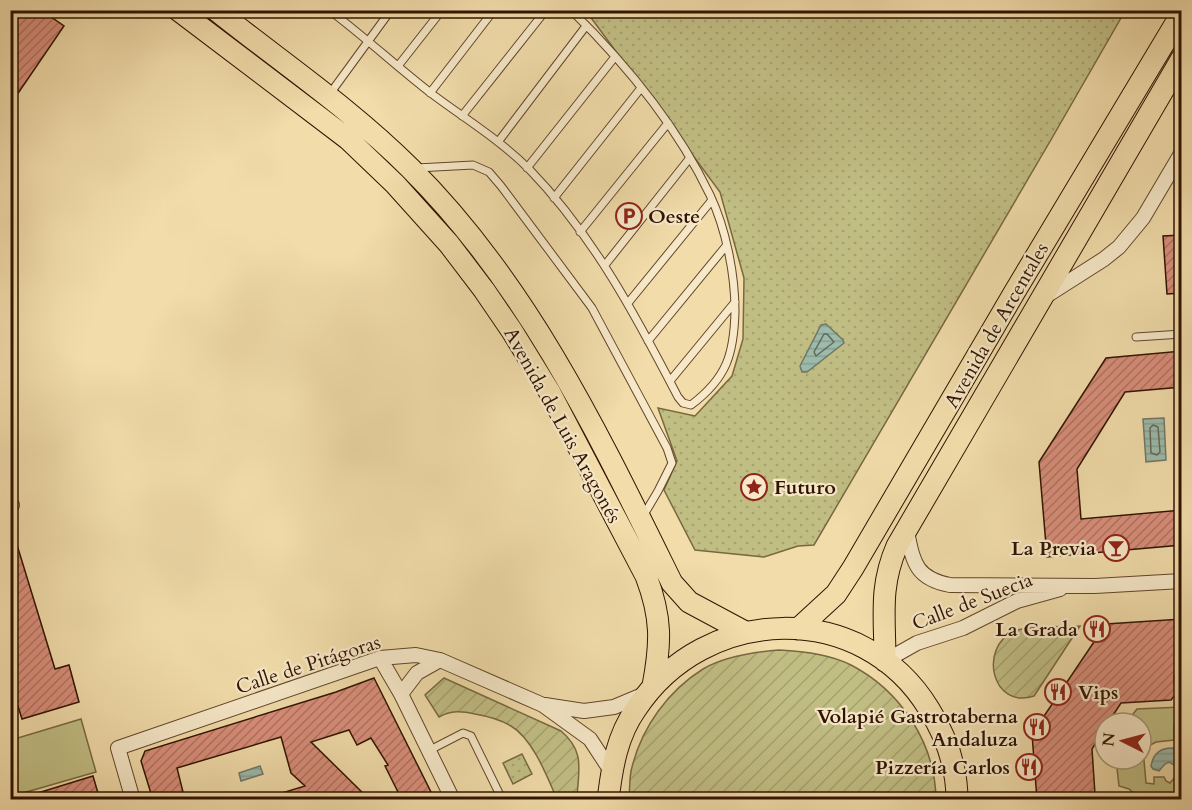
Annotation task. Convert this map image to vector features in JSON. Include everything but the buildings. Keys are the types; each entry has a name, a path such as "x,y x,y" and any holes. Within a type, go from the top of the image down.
{"main road":[{"name":"Avenida de Luis Aragonés","path":"178,10 348,139 395,184 449,244 513,331 549,391 646,576 656,603 659,624 658,659 650,690"},
{"name":"Avenida de Luis Aragonés","path":"216,10 359,122 410,168 466,230 531,317 568,379 672,583 689,602 745,632"},
{"name":"Avenida de Arcentales","path":"798,629 836,594 853,568 1014,292 1182,13"},
{"name":"Avenida de Arcentales","path":"885,661 885,579 906,527 1182,58"},
{"path":"608,800 611,771 625,728 650,690 668,671 704,647 745,632 771,628 821,632 844,639 885,661 906,679 922,697 940,726 953,762 957,800"}],"street":[{"path":"1040,301 1119,247 1143,218 1182,152"},
{"name":"Calle de Suecia","path":"906,527 916,568 938,583 950,585 1076,585 1182,580"},
{"name":"Calle de Suecia","path":"885,661 917,643 963,628 1017,601 1076,585"},
{"name":"Calle de Pitágoras","path":"133,800 118,748 380,658 416,655 440,660 543,705 590,739 611,771"},
{"path":"380,658 401,694 453,800"},
{"path":"401,694 417,672 440,660"},
{"name":"Calle de Pitágoras","path":"543,705 584,711 614,707 650,690"}],"lane":[{"path":"327,97 391,10"},
{"path":"398,66 442,10"},
{"path":"430,93 494,10"},
{"path":"462,116 546,10"},
{"path":"334,12 430,93 498,142 527,168 554,198 605,265 683,404 691,405 705,395 727,365 735,339 733,274 726,246 712,200 668,123 641,88 571,10"},
{"path":"498,142 586,26"},
{"path":"527,168 614,58"},
{"path":"554,198 641,88"},
{"path":"580,232 668,123"},
{"path":"605,265 689,159"},
{"path":"410,168 473,165 489,172 508,194 592,308 667,448 672,463 652,504 641,520"},
{"path":"628,303 712,200"},
{"path":"648,340 726,246"},
{"path":"670,381 735,302"},
{"path":"1136,337 1182,334"},
{"path":"428,750 462,733 468,734 499,793"}],"shaded area":[{"path":"586,11 1125,11 814,545 798,546 764,557 695,550 664,490 677,461 658,408 695,416 732,376 743,339 744,278 720,192"},
{"path":"1080,626 1034,696 1020,698 1008,694 1000,686 993,663 996,650 1003,639 1020,629"},
{"path":"779,650 816,654 843,661 869,676 885,689 900,704 922,739 934,778 936,799 629,799 631,771 642,738 658,711 679,688 703,669 721,661 750,653"},
{"path":"444,678 561,731 574,747 579,762 577,799 554,799 556,797 538,758 526,739 511,726 494,718 466,712 452,712 439,717 425,695"},
{"path":"1181,707 1181,723 1174,726 1174,740 1153,744 1153,711 1135,711 1137,709"},
{"path":"81,719 96,772 16,795 11,777 11,740"},
{"path":"522,754 532,774 513,784 503,763"},
{"path":"1117,771 1145,771 1146,783 1154,784 1154,777 1164,777 1170,783 1175,777 1181,777 1181,799 1140,799 1129,789 1119,786"}],"water":[{"path":"826,324 844,343 807,372 802,372 800,366 821,325"},
{"path":"1164,418 1166,460 1146,462 1143,419"},
{"path":"1172,748 1181,752 1181,769 1169,762 1159,771 1153,769 1153,758 1164,749"},
{"path":"260,766 263,774 241,781 239,773"}],"place":[{"name":"Oeste","path":"629,216"},
{"name":"Futuro","path":"754,487"},
{"name":"La Previa","path":"1116,548"},
{"name":"La Grada","path":"1097,629"},
{"name":"Vips","path":"1058,692"},
{"name":"Volapié Gastrotaberna Andaluza","path":"1037,727"},
{"name":"Pizzería Carlos","path":"1029,767"}]}
